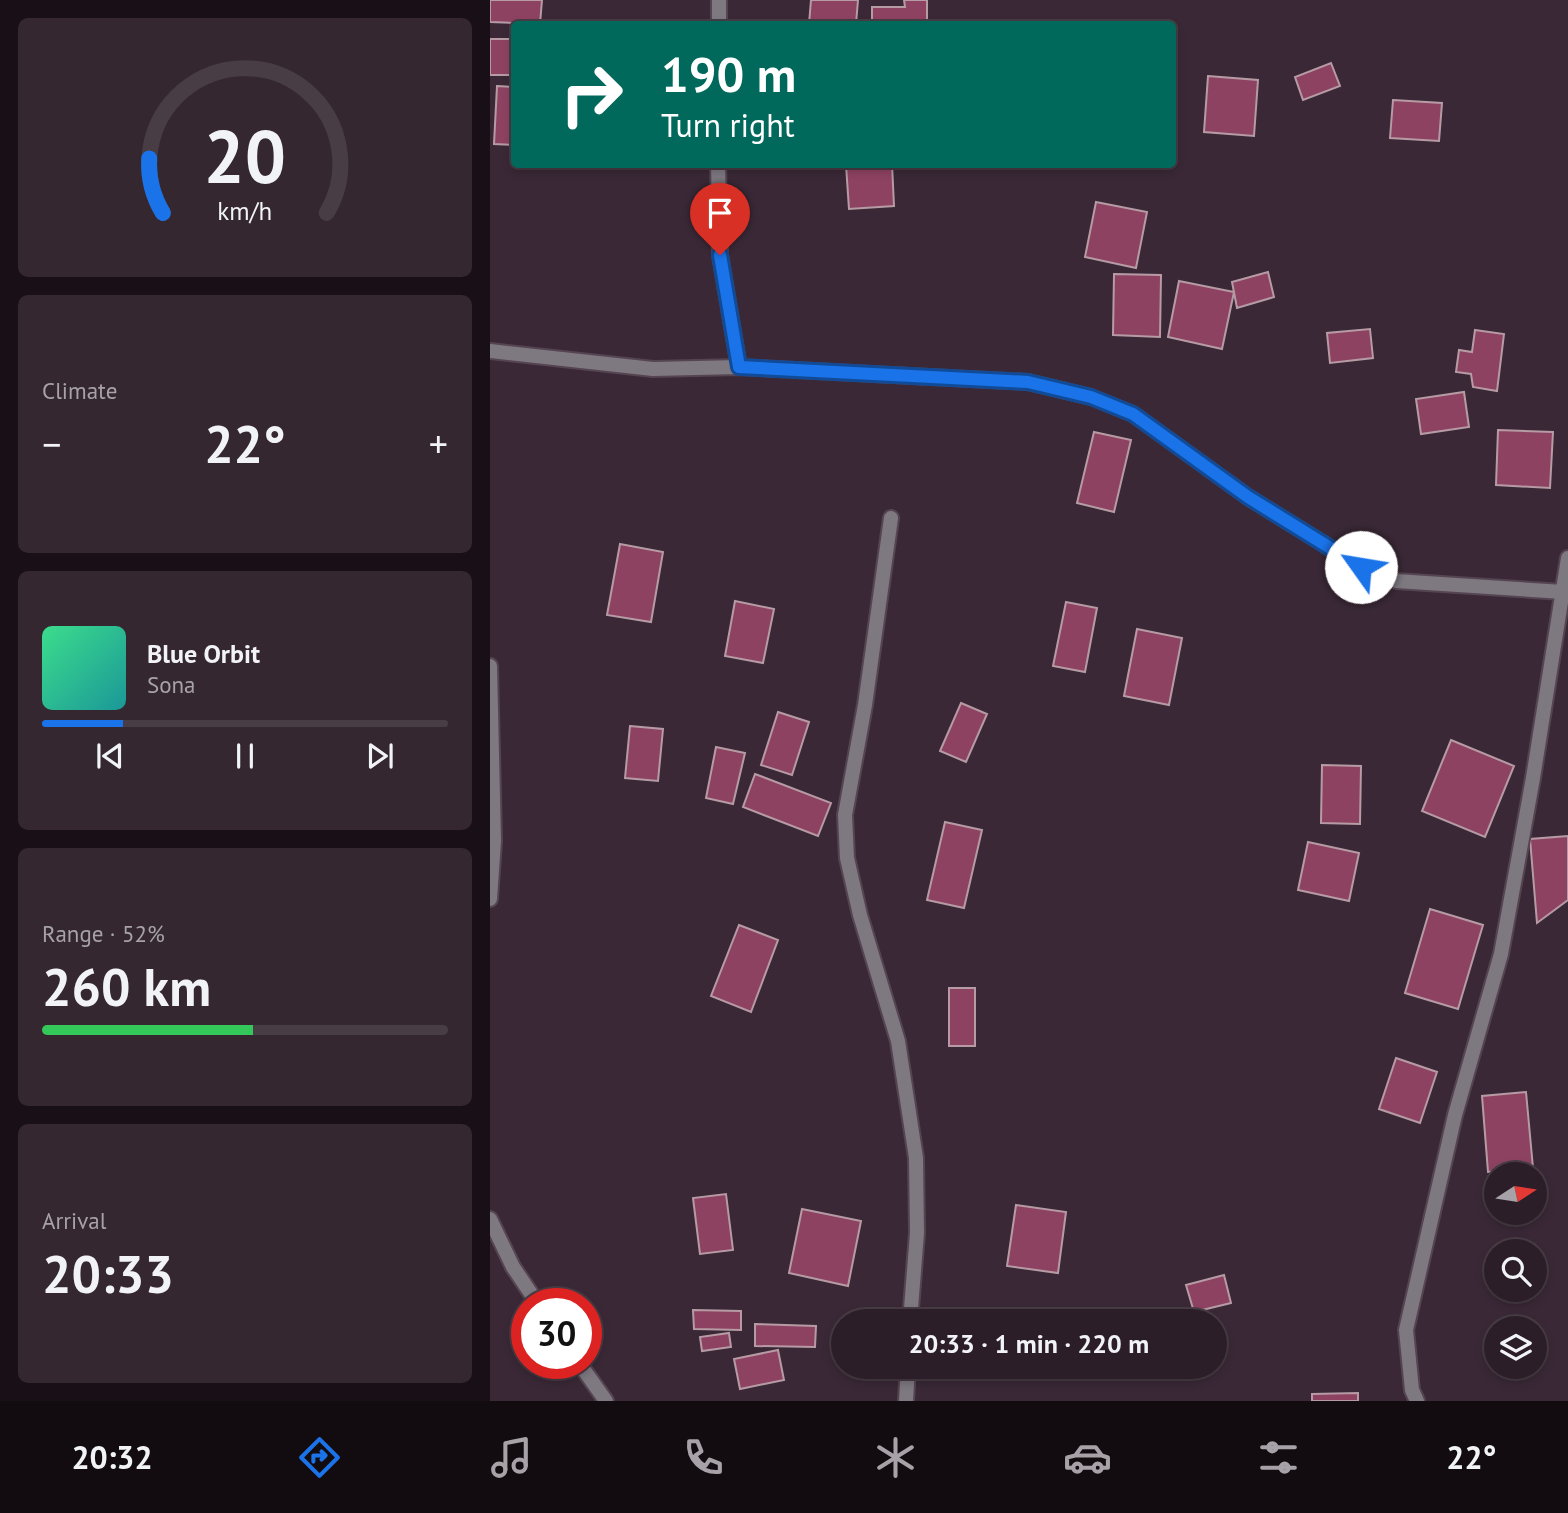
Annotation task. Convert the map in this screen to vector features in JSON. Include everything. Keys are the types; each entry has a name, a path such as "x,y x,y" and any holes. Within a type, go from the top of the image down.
{"street":[{"path":"719,0 719,21"},
{"path":"718,168 720,255 739,367"},
{"path":"490,351 653,369 739,367 1028,382 1091,397 1133,414 1248,497 1361,567 1395,581 1566,594"},
{"path":"891,518 865,705 845,815 847,858 860,915 898,1041 916,1158 917,1233 911,1309"},
{"path":"1417,1401 1412,1390 1406,1330 1455,1115 1501,954 1566,594 1568,558"},
{"path":"490,666 494,841 490,899"},
{"path":"490,1219 513,1267 527,1288"},
{"path":"590,1379 606,1401"},
{"path":"906,1401 907,1379"}],"building":[{"path":"490,0 542,0 540,21 490,22"},
{"path":"811,0 858,0 856,21 809,21"},
{"path":"904,0 927,0 927,21 872,21 872,7 905,7"},
{"path":"490,39 511,39 511,75 490,75"},
{"path":"1331,63 1340,86 1303,100 1295,77"},
{"path":"1208,76 1258,80 1254,136 1204,132"},
{"path":"497,86 511,87 511,145 494,144"},
{"path":"1393,100 1442,103 1439,141 1390,138"},
{"path":"846,168 892,168 894,206 849,209"},
{"path":"1096,202 1147,212 1136,268 1085,257"},
{"path":"1268,272 1274,297 1237,308 1232,282"},
{"path":"1114,274 1161,275 1160,337 1113,335"},
{"path":"1179,281 1234,292 1222,349 1168,337"},
{"path":"1370,329 1373,358 1330,363 1327,333"},
{"path":"1475,330 1504,334 1497,391 1473,387 1471,374 1456,372 1459,350 1472,352"},
{"path":"1464,392 1469,427 1421,434 1416,399"},
{"path":"1498,430 1553,432 1550,488 1496,485"},
{"path":"1094,432 1131,440 1114,512 1077,503"},
{"path":"620,544 663,552 651,622 607,615"},
{"path":"735,601 774,609 763,663 725,656"},
{"path":"1066,602 1097,608 1085,672 1053,666"},
{"path":"1137,629 1182,638 1169,705 1124,696"},
{"path":"961,703 987,714 966,762 940,751"},
{"path":"778,712 809,722 792,775 761,765"},
{"path":"630,726 663,729 658,781 625,778"},
{"path":"1451,740 1514,766 1485,837 1422,811"},
{"path":"716,747 745,753 733,804 706,798"},
{"path":"1322,765 1361,766 1360,824 1321,823"},
{"path":"755,774 831,803 818,836 743,807"},
{"path":"945,822 982,830 964,908 927,900"},
{"path":"1568,836 1568,900 1537,923 1530,839"},
{"path":"1308,842 1359,853 1349,901 1298,890"},
{"path":"1430,909 1483,925 1458,1009 1405,993"},
{"path":"739,925 778,940 751,1012 711,996"},
{"path":"949,988 975,988 975,1046 949,1046"},
{"path":"1396,1058 1437,1072 1420,1123 1379,1109"},
{"path":"1526,1092 1532,1162 1487,1162 1482,1096"},
{"path":"726,1194 733,1250 700,1254 693,1198"},
{"path":"1016,1205 1066,1212 1058,1273 1007,1266"},
{"path":"802,1209 861,1221 848,1286 789,1273"},
{"path":"1224,1275 1231,1303 1193,1309 1186,1285"},
{"path":"693,1310 741,1311 741,1330 694,1329"},
{"path":"755,1324 816,1326 815,1347 755,1346"},
{"path":"729,1333 731,1347 702,1351 700,1337"},
{"path":"778,1350 784,1380 740,1389 734,1359"},
{"path":"1358,1393 1358,1401 1312,1401 1312,1394"}],"route":[{"path":"720,255 739,367 1028,382 1091,397 1133,414 1173,440 1248,497 1361,567"}]}
